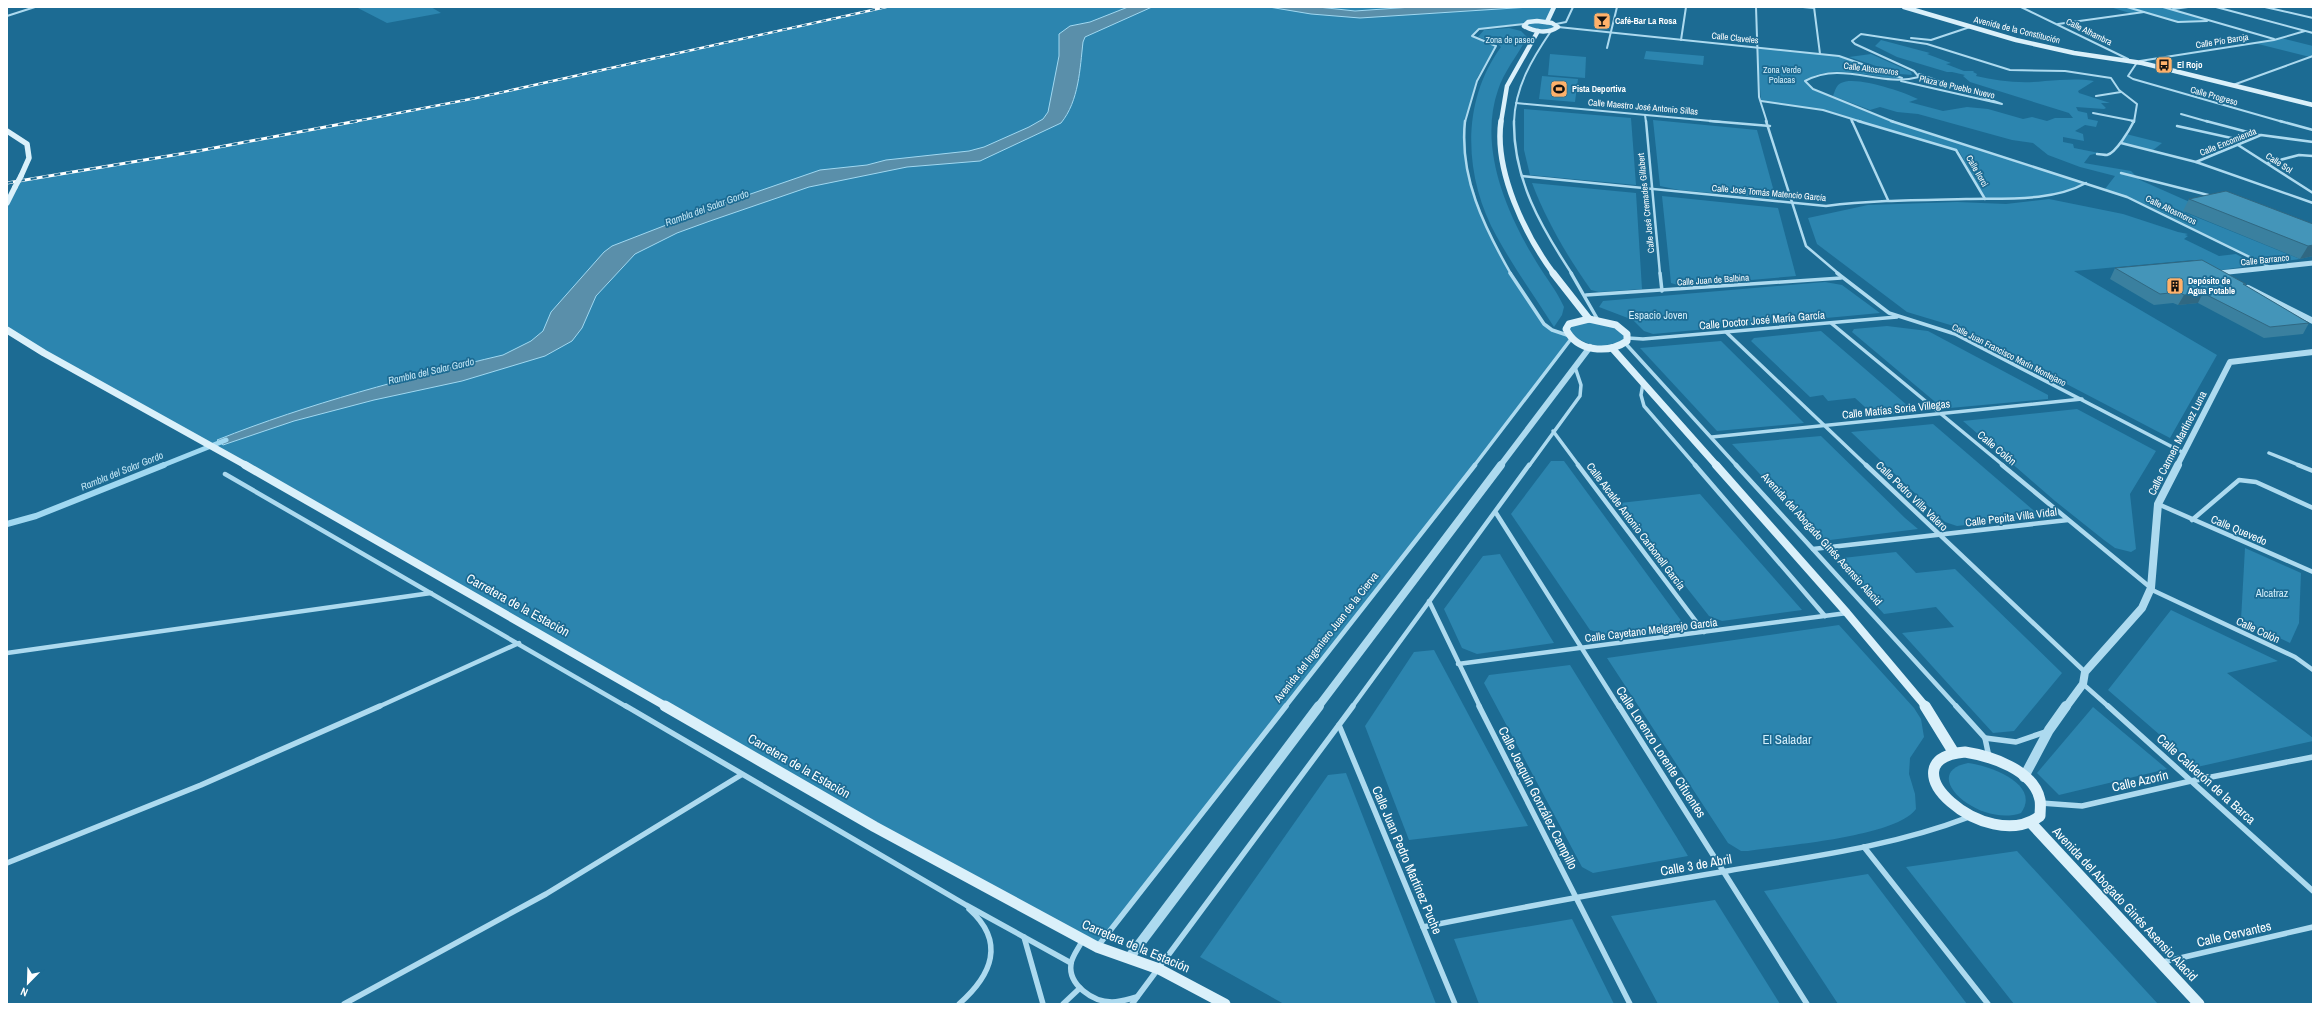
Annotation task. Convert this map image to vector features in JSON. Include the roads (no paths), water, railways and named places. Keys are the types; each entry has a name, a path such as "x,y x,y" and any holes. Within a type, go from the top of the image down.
{"main road":[{"path":"1547,22 1554,7"},
{"name":"Avenida de la Constitución","path":"1904,7 2050,48 2128,61"},
{"path":"1532,21 1547,22 1557,26 1551,31 1538,31 1528,28 1524,24 1532,21"},
{"path":"1538,31 1513,73 1504,95 1500,122 1501,148 1513,197 1531,236 1559,281 1589,319"},
{"path":"2128,61 2136,64 2141,62"},
{"path":"2128,61 2141,62 2313,105"},
{"path":"7,131 27,144 29,158 7,203"},
{"path":"1589,319 1616,325 1627,334 1626,341 1612,348 1590,347 1569,337 1566,329 1569,324 1589,319"},
{"name":"Carretera de la Estación","path":"7,330 44,353 212,446 875,826 1097,947 1159,969 1225,1004"},
{"path":"1612,348 1847,613 1925,706 1954,753"},
{"path":"1964,752 1989,757 2002,762 2024,777 2038,795 2041,803 2041,811 2031,823 2010,827 1990,823 1971,816 1948,800 1936,782 1934,767 1938,760 1954,753 1964,752"},
{"name":"Avenida del Abogado Ginés Asensio Alacid","path":"2031,823 2199,1004"}],"street":[{"path":"7,16 36,7"},
{"path":"1557,26 1566,22 1573,7"},
{"path":"1606,48 1617,7"},
{"path":"1681,40 1686,7"},
{"name":"Calle Juan Francisco Marín Montejano","path":"1756,7 1761,101 1806,246 1814,255 1879,307 1897,317 1955,334 2184,453"},
{"path":"1803,7 1814,8 1820,54"},
{"name":"Calle Alhambra","path":"2021,7 2128,61"},
{"path":"2127,7 2178,22 2209,20"},
{"path":"2163,7 2277,39"},
{"path":"2171,9 2188,7"},
{"path":"2216,7 2313,32"},
{"path":"2265,7 2313,18"},
{"path":"2057,24 2144,12"},
{"path":"1524,24 1479,29 1472,36 1496,46 1484,64 1470,94 1464,145 1467,169 1478,208 1507,268 1548,328 1569,337"},
{"name":"Calle Claveles","path":"1557,26 1610,33 1839,56 1907,80"},
{"path":"1873,34 1931,40 1970,26"},
{"path":"1551,31 1527,70 1516,103 1515,144 1522,176 1532,205 1546,233 1586,295 1598,320"},
{"name":"Calle Pío Baroja","path":"2141,62 2277,39 2305,31"},
{"name":"Calle Altosmoros","path":"2097,154 2107,155 2121,143 2134,121 2138,105 2121,92 2114,81 2105,76 2065,71 2010,70 1933,45 1873,34 1861,34 1852,41 1919,74 1919,77 1907,80 1858,74 1828,73 1811,77 1805,81 1806,85 1813,89 1880,117 2086,183 2149,206 2273,268"},
{"path":"2234,85 2313,56"},
{"name":"Calle Progreso","path":"2136,64 2128,74 2128,76 2133,79 2313,130"},
{"name":"Plaza de Pueblo Nuevo","path":"1893,79 2002,104 1919,74"},
{"path":"2096,96 2121,92"},
{"path":"1761,101 1823,110 1851,119 1888,200"},
{"name":"Calle Maestro José Antonio Sillas","path":"1516,103 1770,126"},
{"path":"2093,113 2134,121"},
{"path":"2181,114 2259,135"},
{"name":"Calle José Cremades Gillabert","path":"1645,115 1662,291"},
{"name":"Calle Ilorci","path":"1851,119 1956,150 1985,199"},
{"path":"2177,126 2245,141"},
{"name":"Calle Encomienda","path":"2196,162 2259,135 2277,136 2313,142"},
{"path":"2121,143 2196,162 2313,203"},
{"name":"Calle Sol","path":"2238,145 2313,193"},
{"path":"2268,163 2299,155 2313,156"},
{"path":"2121,174 2220,198"},
{"name":"Calle José Tomás Matencio García","path":"1522,176 1826,206 1863,201 1985,199 2058,193 2071,191 2086,183"},
{"name":"Calle Barranco","path":"2233,280 2219,273 2313,263"},
{"name":"Calle Juan de Balbina","path":"1586,295 1841,278"},
{"path":"2239,283 2313,321"},
{"name":"Calle Doctor José María García","path":"1626,341 1897,317"},
{"name":"Calle Colón","path":"1831,323 2151,589 2295,657 2313,670"},
{"name":"Calle Pedro Villa Valero","path":"1726,332 2085,672"},
{"name":"Avenida del Ingeniero Juan de la Cierva","path":"1097,947 1564,352 1569,337"},
{"name":"Avenida del Abogado Ginés Asensio Alacid","path":"1626,341 1985,738"},
{"path":"1129,958 1590,347"},
{"name":"Calle Carmen Martínez Luna","path":"2085,672 2142,608 2151,589 2158,504 2230,362 2313,352"},
{"path":"1132,1004 1339,725 1428,601 1496,513 1582,391 1580,378 1575,367"},
{"path":"1643,383 1642,395 1644,406 1825,616"},
{"name":"Calle Matías Soria Villegas","path":"1712,437 2082,399"},
{"name":"Calle Alcalde Antonio Carbonell García","path":"1553,431 1704,632"},
{"path":"2269,453 2313,471"},
{"path":"225,474 520,643 741,775 1071,964"},
{"path":"2192,520 2239,480 2256,482 2313,508"},
{"name":"Calle Quevedo","path":"2158,504 2313,572"},
{"name":"Calle Lorenzo Lorente Cifuentes","path":"1496,513 1580,648 1725,872 1807,1004"},
{"name":"Calle Pepita Villa Vidal","path":"1813,548 2068,520"},
{"path":"7,653 431,593"},
{"name":"Calle Joaquín González Campillo","path":"1428,601 1458,664 1630,1004"},
{"name":"Calle Cayetano Melgarejo García","path":"1458,664 1847,613"},
{"path":"7,863 178,795 298,744 520,643"},
{"path":"2024,777 2049,730 2083,684 2085,672"},
{"name":"Calle Calderón de la Barca","path":"2083,684 2313,891"},
{"name":"Calle Juan Pedro Martínez Puche","path":"1339,725 1455,1004"},
{"path":"1989,757 1985,738 2014,743 2029,741 2049,730"},
{"name":"Calle Azorín","path":"2041,803 2082,806 2191,781 2313,757"},
{"path":"344,1004 463,942 630,845 741,775"},
{"name":"Calle 3 de Abril","path":"1423,927 1575,897 1864,847 1935,830 1971,816"},
{"path":"1864,847 1988,1004"},
{"path":"959,1004 981,980 991,957 990,935 980,920 966,905"},
{"name":"Calle Cervantes","path":"2160,963 2313,927"},
{"path":"1024,937 1043,1004"},
{"path":"1083,939 1071,964 1073,976 1080,988 1097,1000 1118,1003 1138,996"},
{"path":"1063,1004 1080,988"}],"waterway":[{"name":"Rambla del Salar Gordo","path":"161,466 226,440"},
{"name":"Rambla del Salar Gordo","path":"7,524 36,516 164,465"}],"railway":[{"path":"352,122 476,98 886,7"},
{"path":"7,183 198,151 357,121"}],"place":[{"name":"Café-Bar La Rosa","path":"1602,21"},
{"name":"El Rojo","path":"2164,65"},
{"name":"Pista Deportiva","path":"1559,89"},
{"name":"Depósito de Agua Potable","path":"2175,286"}],"park label":[{"name":"Zona de paseo","path":"1510,40"},
{"name":"Zona Verde Polacas","path":"1782,76"},
{"name":"Espacio Joven","path":"1658,315"},
{"name":"Alcatraz","path":"2272,593"},
{"name":"El Saladar","path":"1787,739"}]}
